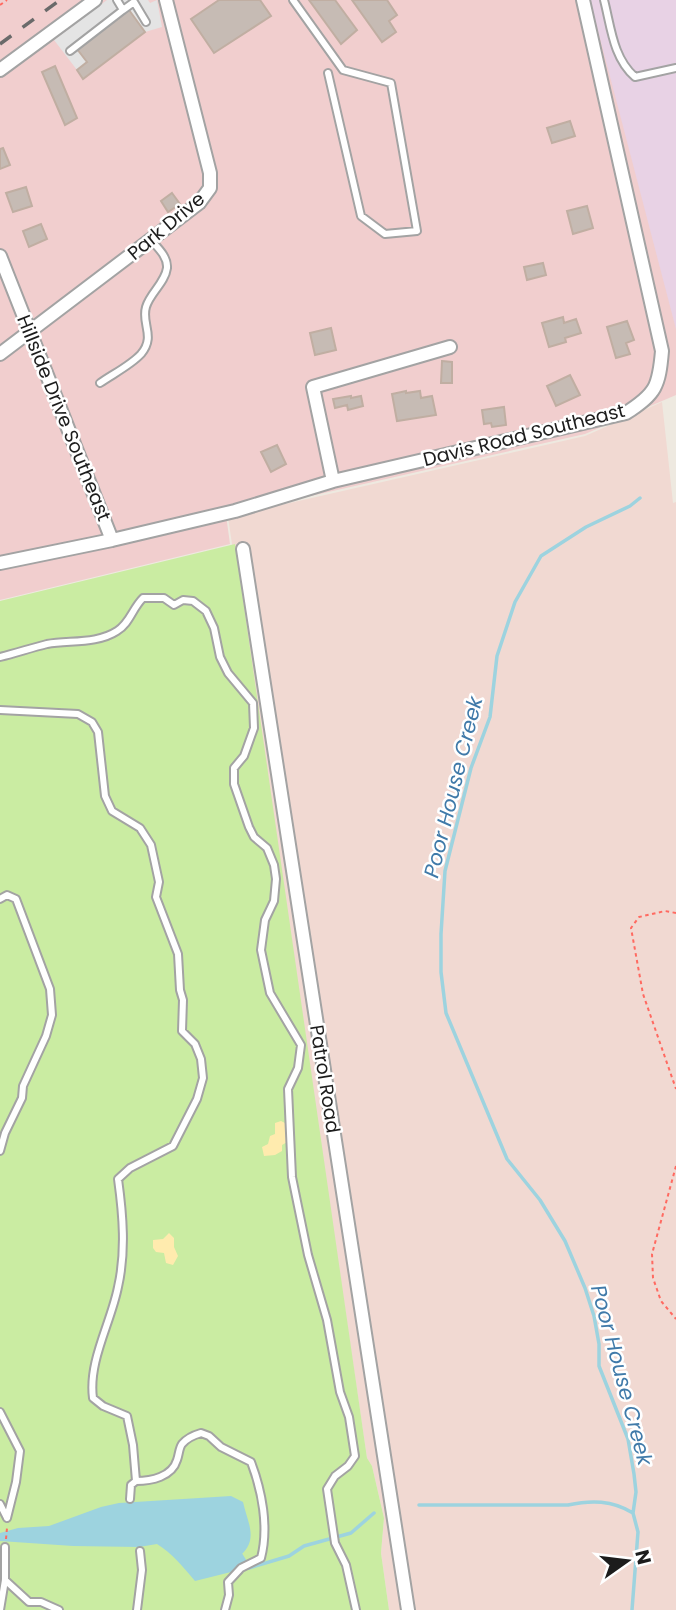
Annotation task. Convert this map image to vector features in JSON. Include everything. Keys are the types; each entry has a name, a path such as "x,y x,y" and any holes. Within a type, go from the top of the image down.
{"street":[{"path":"0,70 95,0"},
{"name":"Park Drive","path":"0,354 199,203 209,188 210,173 166,0"},
{"name":"Davis Road Southeast","path":"0,563 235,511 332,481 626,413 646,400 655,390 662,351 583,0"},
{"name":"Hillside Drive Southeast","path":"0,256 112,540"},
{"path":"332,481 313,387 450,347"},
{"name":"Patrol Road","path":"243,549 408,1610"}],"lane":[{"path":"117,0 123,10"},
{"path":"293,0 343,70 391,83 417,231 386,234 361,216 328,73"},
{"path":"604,0 623,66 635,77 676,68"},
{"path":"70,51 134,2 146,22"},
{"path":"100,383 141,353 149,334 145,317 146,306 167,267 164,255 152,240"},
{"path":"0,657 50,644 100,638 116,632 129,620 134,606 143,598 164,598 174,605 183,600 193,601 206,611 214,628 220,657 228,673 253,704 254,727 244,756 234,768 234,784 249,827 254,837 267,848 274,865 274,901 265,920 261,950 270,993 301,1045 298,1068 288,1089 292,1177 308,1255 327,1320 340,1392 349,1416 355,1456 348,1466 335,1475 327,1489 335,1543 346,1565 356,1610"},
{"path":"0,710 78,714 92,722 98,732 105,796 112,811 140,828 151,845 159,882 156,898 177,954 183,1000 182,1031 195,1044 201,1059 203,1078 197,1099 173,1146 130,1168 118,1179 124,1223 119,1285 91,1388 93,1398 103,1406 127,1416 136,1481"},
{"path":"0,899 7,895 16,899 50,989 52,1015 0,1152"},
{"path":"0,1412 20,1451 7,1518"},
{"path":"130,1499 131,1485 136,1481 145,1481 168,1472 177,1461 181,1445 201,1433 209,1436 220,1447 251,1461 259,1483 265,1544 261,1558 241,1568 228,1582 229,1595 225,1610"},
{"path":"0,1504 7,1518"},
{"path":"0,1610 5,1580 5,1547"},
{"path":"136,1610 142,1570 140,1551"},
{"path":"5,1580 29,1602 41,1602 59,1610"}],"path":[{"path":"0,5 7,0"},
{"path":"676,913 665,911 639,917 631,928 643,994 676,1088"},
{"path":"676,1166 652,1254 653,1278 661,1301 676,1318"},
{"path":"5,1547 7,1518"}],"shaded area":[{"path":"0,0 676,0 676,395 585,434 226,515 230,544 0,600"},
{"path":"107,0 148,0 150,3 157,0 162,27 145,32 129,10 78,49 87,62 77,70 54,40"},
{"path":"590,0 676,0 676,329"},
{"path":"662,402 673,503 676,502 676,1610 389,1610 381,1553 384,1518 372,1466 367,1458 228,517 585,436"}],"green space":[{"path":"235,544 367,1458 372,1466 384,1518 381,1553 389,1610 0,1610 0,601"}],"sand":[{"path":"281,1121 287,1124 289,1141 282,1145 282,1151 264,1156 262,1147 268,1144 270,1136 275,1134 275,1123"},
{"path":"169,1233 174,1238 178,1256 173,1265 166,1263 164,1253 156,1252 153,1248 153,1240 163,1239"}],"water":[{"path":"231,1496 243,1502 250,1530 249,1543 241,1555 244,1563 231,1572 195,1581 173,1556 157,1544 139,1547 73,1546 0,1541 0,1533 18,1528 49,1526 119,1503"}],"building":[{"path":"219,0 260,0 271,16 214,53 191,19"},
{"path":"309,0 335,0 357,30 341,44"},
{"path":"352,0 387,0 397,15 389,21 396,32 382,42"},
{"path":"129,10 145,32 83,79 77,70 87,62 77,49"},
{"path":"55,66 77,118 65,125 42,72"},
{"path":"570,121 575,136 552,143 547,128"},
{"path":"3,148 10,165 0,169 0,149"},
{"path":"26,187 32,206 13,212 6,193"},
{"path":"172,193 180,204 168,212 161,201"},
{"path":"587,206 593,228 573,234 567,211"},
{"path":"41,224 47,239 29,247 23,231"},
{"path":"543,263 546,275 527,280 524,267"},
{"path":"563,317 564,323 576,319 581,333 565,338 566,342 549,347 542,323"},
{"path":"627,321 634,340 626,343 630,354 616,358 607,327"},
{"path":"331,328 336,350 315,355 310,333"},
{"path":"442,361 452,362 452,383 441,383"},
{"path":"570,375 580,395 556,406 547,386"},
{"path":"420,391 421,398 432,396 436,415 397,421 392,394"},
{"path":"361,396 363,406 348,410 347,405 335,408 333,399"},
{"path":"504,407 506,425 492,427 491,423 484,424 482,410"},
{"path":"277,445 286,464 271,472 261,452"}],"waterway":[{"name":"Poor House Creek","path":"632,1610 638,1532 633,1513 636,1492 634,1474 628,1439 599,1366 599,1344 594,1316 565,1241 540,1200 507,1159 446,1013 441,972 441,934 445,871 471,768 490,717 497,656 515,602 541,556 586,527 630,506 640,498"},
{"path":"419,1505 568,1505 593,1502 609,1503 633,1513"},
{"path":"241,1555 249,1568 289,1556 304,1546 351,1533 374,1513"}],"railway":[{"path":"0,44 60,0"}]}
